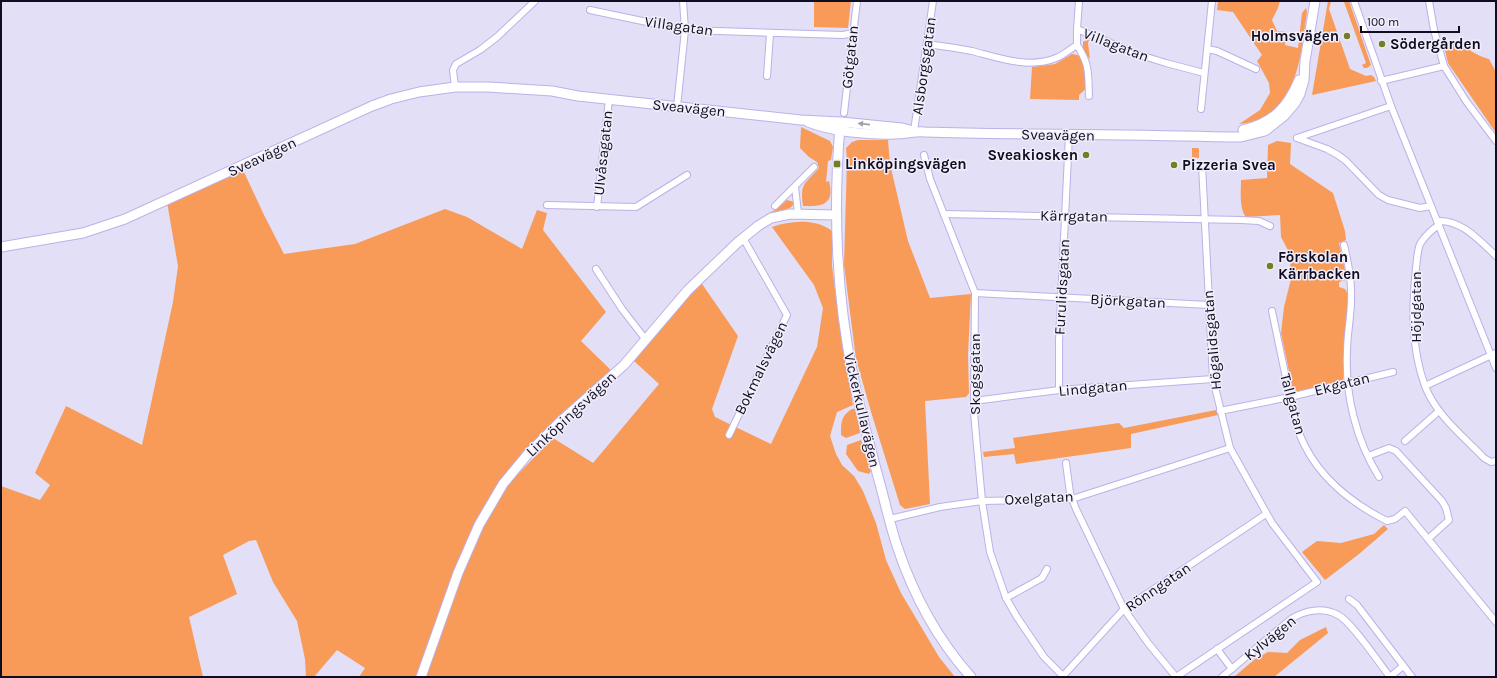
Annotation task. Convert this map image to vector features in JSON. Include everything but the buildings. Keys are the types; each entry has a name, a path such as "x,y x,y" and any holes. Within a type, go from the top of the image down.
{"main road":[{"name":"Sveavägen","path":"1,247 64,237 99,228 145,210 372,106 419,92 455,87 488,87 556,91 578,96 801,120 827,128 842,122 893,134 914,131 1069,135 1201,136 1253,128 1272,118 1289,101 1294,92 1305,61 1315,1"},
{"name":"Vickerkullavägen","path":"842,122 836,176 839,282 847,344 858,401 899,551 916,594 928,617 944,642 971,677"},
{"name":"Linköpingsvägen","path":"421,677 458,573 472,539 484,513 516,467 539,442 624,365 688,290 743,238 758,226 771,218 785,214 798,213 836,215"}],"street":[{"path":"455,87 453,70 456,64 480,50 498,37 535,1"},
{"path":"678,107 686,30 683,1"},
{"name":"Götgatan","path":"842,122 857,1"},
{"name":"Alsborgsgatan","path":"914,131 933,1"},
{"path":"1077,29 1079,1"},
{"path":"1201,109 1212,1"},
{"path":"1354,1 1381,81 1438,223 1494,354 1496,368"},
{"path":"1429,1 1434,30 1444,66 1466,101 1496,142"},
{"name":"Villagatan","path":"590,10 686,30 770,34 843,35 853,33"},
{"name":"Villagatan","path":"927,44 971,51 1006,60 1031,62 1056,58 1077,45 1077,29 1144,56 1204,73"},
{"path":"767,76 770,34"},
{"path":"1077,45 1088,66 1089,96"},
{"path":"1207,49 1217,51 1256,69"},
{"path":"1381,81 1444,66"},
{"name":"Ulvåsagatan","path":"598,206 609,99"},
{"path":"1391,106 1297,138 1327,149 1338,155 1379,195 1388,200 1420,208 1431,206"},
{"name":"Furulidsgatan","path":"1059,390 1059,341 1069,135"},
{"name":"Skogsgatan","path":"924,155 926,167 975,293 974,401 982,501 990,552 1006,598 1044,657 1064,676"},
{"name":"Högalidsgatan","path":"1202,165 1213,379 1230,448 1266,514 1317,582 1217,649"},
{"path":"775,206 814,167"},
{"path":"547,205 636,207 687,175"},
{"path":"794,187 798,213"},
{"name":"Kärrgatan","path":"944,214 1259,221 1270,226"},
{"path":"1438,223 1449,222 1468,231 1496,256"},
{"name":"Höjdgatan","path":"1438,223 1420,246 1414,290 1415,338 1418,360 1425,386 1439,410 1484,458 1491,462 1496,461"},
{"name":"Bokmalsvägen","path":"729,435 786,315 743,238"},
{"path":"1344,246 1351,285 1347,351 1348,383 1354,417 1368,456 1380,476"},
{"path":"596,269 622,309 646,340"},
{"name":"Björkgatan","path":"975,293 1209,305"},
{"name":"Tallgatan","path":"1272,311 1295,420 1304,443 1318,466 1330,481 1350,498 1387,521 1395,519 1405,511 1428,539"},
{"path":"1425,386 1494,354"},
{"name":"Ekgatan","path":"1220,411 1290,397 1392,372"},
{"name":"Lindgatan","path":"974,401 1059,390 1213,379"},
{"path":"1405,441 1439,410"},
{"name":"Oxelgatan","path":"890,519 940,507 982,501 1072,499 1230,448"},
{"path":"1368,456 1389,448 1396,451 1442,501 1450,520 1428,539 1496,622"},
{"path":"1066,463 1072,499 1124,609 1176,677 1217,649 1232,669"},
{"name":"Rönngatan","path":"1064,676 1124,609 1266,514"},
{"path":"1006,598 1042,578 1047,569"},
{"path":"1349,599 1357,605 1412,677"},
{"name":"Kylvägen","path":"1222,677 1291,619 1303,613 1315,610 1333,613 1342,618 1352,627 1390,677"},
{"path":"1390,677 1403,666"}],"shaded area":[{"path":"814,1 851,1 848,28 814,27"},
{"path":"1218,1 1280,1 1272,20 1277,31 1287,32 1285,45 1298,48 1302,13 1306,8 1307,12 1302,48 1292,83 1285,98 1274,110 1259,119 1239,124 1260,110 1270,93 1269,83 1257,61 1262,55 1233,12 1217,10"},
{"path":"1328,1 1331,1 1329,9 1350,69 1366,76 1371,75 1376,81 1312,95"},
{"path":"1340,1 1349,1 1371,65 1367,68 1364,68 1362,65 1366,63 1344,2"},
{"path":"1089,40 1090,59 1083,51 1083,42"},
{"path":"1459,41 1473,52 1489,59 1496,72 1496,133 1448,63 1443,42"},
{"path":"1072,54 1079,55 1083,59 1086,78 1086,88 1079,95 1079,100 1030,99 1032,67 1055,64"},
{"path":"801,127 830,141 833,147 831,160 828,161 826,182 829,181 830,195 829,199 822,205 803,206 802,193 804,185 819,168 817,162 809,157 800,148"},
{"path":"858,140 888,140 890,164 908,241 930,298 971,294 968,354 969,393 966,397 925,401 930,504 905,509 900,505 856,359 844,265 847,161 846,148 852,142"},
{"path":"1277,141 1291,143 1290,164 1333,193 1345,231 1346,240 1339,243 1346,280 1339,282 1339,287 1345,289 1348,294 1343,381 1338,384 1294,395 1281,333 1284,307 1291,279 1290,254 1281,237 1280,215 1246,217 1242,209 1241,199 1241,180 1267,178 1268,145"},
{"path":"1192,148 1199,149 1199,158 1192,157"},
{"path":"243,170 284,254 355,244 445,209 467,217 522,249 537,210 547,213 543,230 606,312 581,341 618,377 547,429 518,474 553,438 593,463 659,384 634,361 700,281 738,336 712,409 715,417 771,444 817,347 823,308 814,285 772,227 794,222 810,222 832,231 832,266 841,335 853,405 837,412 830,436 836,454 842,465 854,476 863,491 876,523 886,560 901,593 939,657 955,677 359,677 365,668 337,650 314,677 306,677 305,659 297,621 273,582 256,540 249,541 223,555 237,594 189,617 203,677 1,677 1,486 40,500 50,485 35,473 66,406 142,445 173,302 178,266 167,202"},
{"path":"787,200 794,202 790,208 767,214 777,209"},
{"path":"852,409 857,409 860,433 846,438 841,435 842,423 846,414"},
{"path":"1216,410 1218,415 1131,434 1131,448 1016,464 1014,454 984,457 983,452 1015,448 1013,438 1119,423 1124,428"},
{"path":"861,440 871,471 869,474 858,471 846,454 847,445"},
{"path":"1384,525 1388,529 1325,580 1302,552 1317,541 1341,543 1374,534"},
{"path":"1326,627 1328,633 1274,677 1234,677 1255,659 1268,652 1287,653 1300,640"}],"place":[{"name":"Holmsvägen","path":"1347,36"},
{"name":"Södergården","path":"1382,44"},
{"name":"Sveakiosken","path":"1086,155"},
{"name":"Linköpingsvägen","path":"837,164"},
{"name":"Pizzeria Svea","path":"1174,165"},
{"name":"Förskolan Kärrbacken","path":"1270,266"}]}
